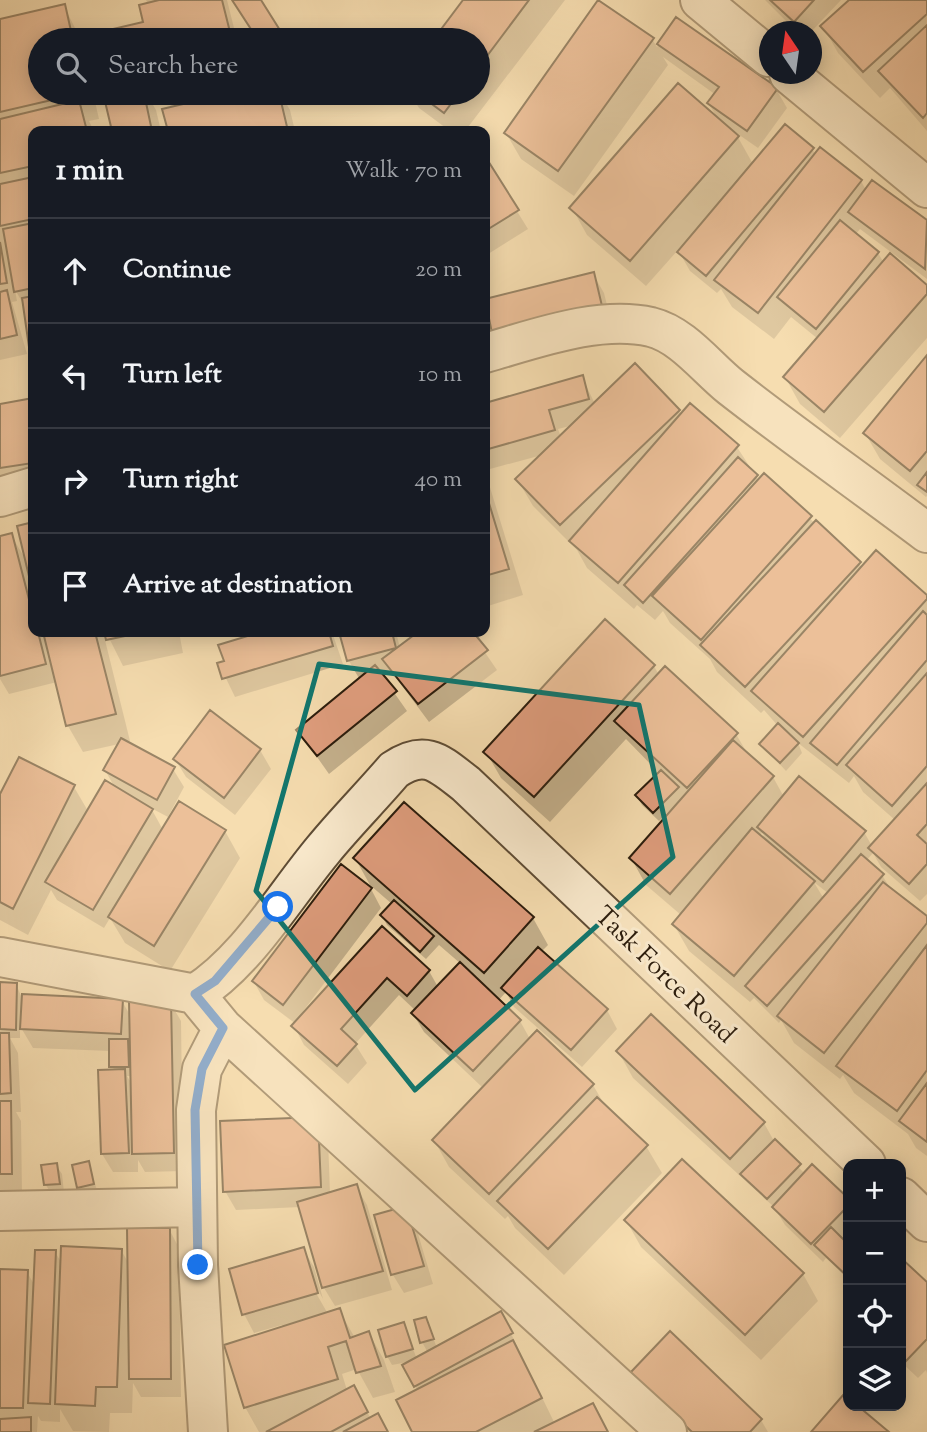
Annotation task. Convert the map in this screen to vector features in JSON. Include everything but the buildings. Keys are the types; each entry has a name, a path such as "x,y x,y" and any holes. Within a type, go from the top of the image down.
{"street":[{"path":"700,0 759,49"},
{"path":"801,84 927,188"},
{"path":"490,352 546,336 611,325 638,325 671,335 731,386 927,533"},
{"path":"0,497 28,489"},
{"name":"Task Force Road","path":"195,994 215,981 244,950 324,849 394,770 407,761 421,758 437,762 466,784 861,1159"},
{"path":"0,957 195,994 223,1028 667,1432"},
{"path":"208,1432 195,1110 202,1069 223,1028"},
{"path":"906,1202 927,1222"},
{"path":"0,1212 197,1207"}],"highlighted area":[{"path":"319,664 639,705 673,857 415,1090 256,891"}],"route":[{"path":"198,1265 195,1110 202,1069 223,1028 195,994 215,981 278,907"}]}
